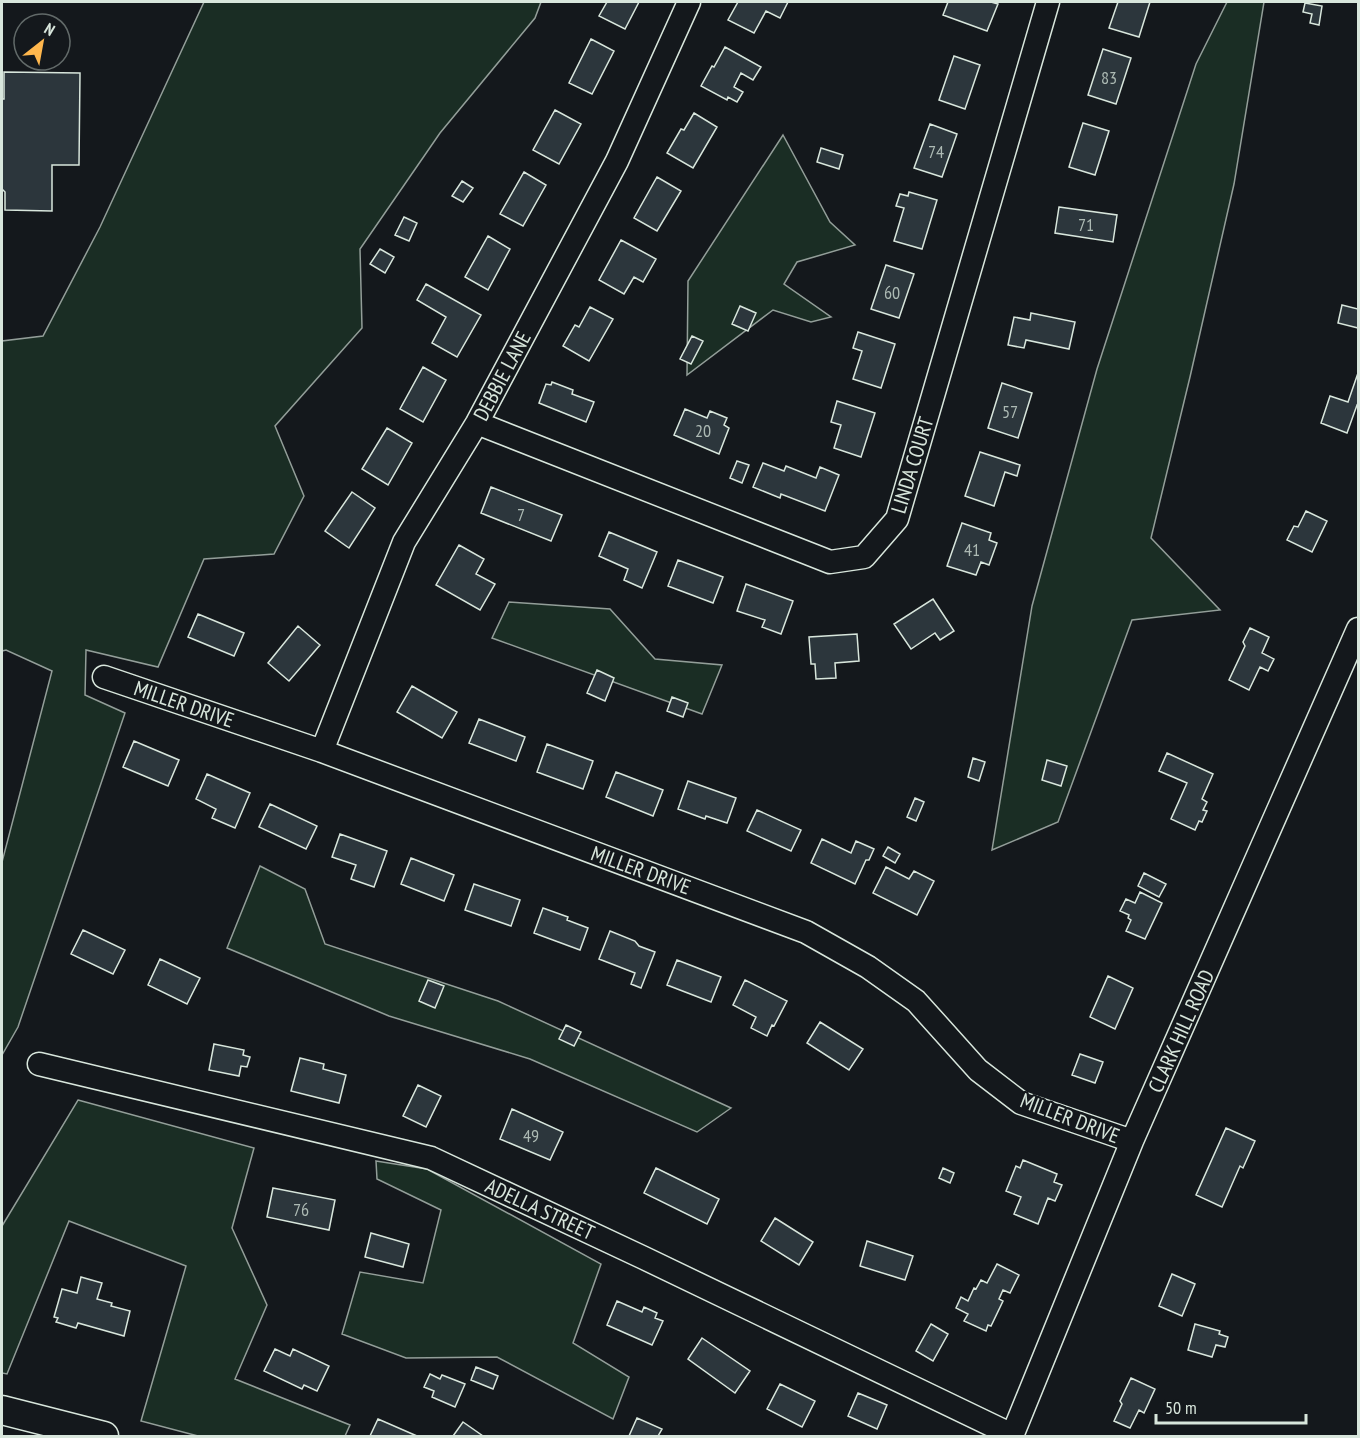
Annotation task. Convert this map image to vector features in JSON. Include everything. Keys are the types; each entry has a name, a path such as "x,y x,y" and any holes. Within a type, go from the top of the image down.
{"main road":[{"path":"2,1410 104,1437"}],"street":[{"name":"DEBBIE LANE","path":"322,751 404,542 477,423 617,161 689,2"},
{"name":"LINDA COURT","path":"477,423 831,562 864,557 897,519 1048,2"},
{"name":"CLARK HILL ROAD","path":"1012,1436 1132,1141 1359,629"},
{"name":"MILLER DRIVE","path":"104,677 322,751 806,932 868,967 916,1001 978,1070 1022,1103 1132,1141"},
{"name":"ADELLA STREET","path":"39,1064 430,1158 644,1258 1012,1436"}],"green space":[{"path":"204,2 541,2 535,18 440,133 360,249 362,328 275,426 304,496 274,554 204,559 158,667 86,650 85,695 125,713 18,1027 2,1055 2,862 52,671 6,650 2,651 2,341 43,336 100,227"},
{"path":"1227,2 1264,2 1234,184 1151,538 1220,610 1132,620 1058,822 992,850 1032,606 1097,369 1196,64"},
{"path":"783,135 830,222 855,245 797,262 784,284 831,317 811,322 773,310 687,375 688,281"},
{"path":"509,602 610,609 655,659 722,665 702,714 492,638"},
{"path":"260,866 305,889 325,944 498,1001 731,1108 697,1132 530,1059 389,1016 227,948"},
{"path":"78,1100 254,1148 232,1228 267,1305 235,1379 350,1425 345,1436 198,1436 141,1421 186,1266 69,1221 7,1374 2,1373 2,1226"},
{"path":"376,1161 427,1169 601,1264 573,1343 629,1377 613,1419 497,1357 406,1358 342,1334 360,1272 423,1283 441,1210 377,1179"}],"building":[{"path":"607,2 639,2 625,29 599,16"},
{"path":"738,2 788,2 780,18 766,11 754,33 728,20"},
{"path":"948,2 998,4 987,31 943,15"},
{"path":"1118,2 1150,2 1139,37 1109,28"},
{"path":"1305,3 1322,6 1319,25 1310,23 1312,14 1303,12"},
{"path":"591,39 614,51 592,94 569,83"},
{"path":"725,47 761,67 753,80 741,73 734,87 743,92 737,102 728,97 727,100 701,86"},
{"path":"1103,49 1131,58 1116,104 1088,95"},
{"path":"954,56 980,65 965,109 939,100"},
{"path":"4,72 80,73 79,165 52,165 52,211 5,210 5,192 2,189"},
{"path":"555,110 581,124 559,164 533,150"},
{"path":"694,113 717,127 693,168 667,153 681,129 684,130"},
{"path":"1083,123 1109,131 1095,175 1069,167"},
{"path":"930,124 957,134 942,177 914,168"},
{"path":"821,148 843,155 839,169 817,162"},
{"path":"524,172 546,185 523,226 500,214"},
{"path":"657,177 681,191 657,231 634,218"},
{"path":"462,181 473,188 463,202 452,196"},
{"path":"909,192 937,200 922,249 894,241 904,208 896,206 900,194 908,196"},
{"path":"1059,207 1117,215 1113,242 1055,233"},
{"path":"404,217 417,223 409,241 395,235"},
{"path":"488,236 510,249 488,290 465,277"},
{"path":"621,240 656,259 643,282 634,277 624,294 599,280"},
{"path":"380,249 394,257 385,273 370,264"},
{"path":"886,265 914,274 899,318 871,309"},
{"path":"426,284 481,315 457,357 432,343 446,317 417,300"},
{"path":"1342,305 1358,309 1358,328 1338,323"},
{"path":"740,306 756,313 748,331 732,324"},
{"path":"590,307 613,319 589,361 563,346 575,325 579,327"},
{"path":"1031,313 1075,322 1069,349 1026,340 1024,348 1008,345 1014,317 1030,320"},
{"path":"858,332 895,344 881,388 853,379 862,351 853,348"},
{"path":"692,336 703,341 691,364 680,359"},
{"path":"423,367 446,380 423,422 400,409"},
{"path":"1358,373 1358,406 1347,433 1321,423 1330,396 1348,402"},
{"path":"552,382 573,390 572,394 594,402 586,422 539,403 546,384 551,385"},
{"path":"1002,383 1032,393 1018,438 988,428"},
{"path":"837,401 875,413 861,457 834,448 841,425 831,422"},
{"path":"685,409 707,418 710,411 727,418 724,425 729,428 719,454 674,435"},
{"path":"387,428 412,443 388,485 362,469"},
{"path":"980,452 1020,465 1017,476 1005,472 994,506 965,496"},
{"path":"737,461 749,465 742,483 730,478"},
{"path":"763,463 784,471 786,466 816,478 820,467 839,475 825,511 781,494 780,498 753,487"},
{"path":"491,487 562,515 551,541 481,513"},
{"path":"352,492 375,508 349,548 325,531"},
{"path":"1306,511 1327,521 1312,552 1287,540 1294,526 1298,527"},
{"path":"962,523 991,533 989,540 997,543 989,565 981,562 976,575 947,566"},
{"path":"609,532 657,552 642,588 624,580 628,569 599,556"},
{"path":"459,545 484,559 476,574 495,584 480,610 436,585"},
{"path":"678,560 723,577 713,603 668,586"},
{"path":"746,584 793,601 781,634 762,627 765,620 737,611"},
{"path":"933,599 954,631 940,640 935,633 911,649 894,624"},
{"path":"198,614 244,633 234,656 188,637"},
{"path":"298,626 320,645 289,681 268,663"},
{"path":"1250,628 1269,637 1262,653 1274,659 1268,671 1260,667 1249,690 1229,680 1245,646 1243,642"},
{"path":"857,634 859,661 835,663 836,678 816,679 815,664 811,664 809,637"},
{"path":"597,670 614,678 605,701 587,693"},
{"path":"412,686 457,712 442,738 397,712"},
{"path":"672,697 688,703 683,717 667,711"},
{"path":"479,719 525,737 516,761 469,743"},
{"path":"134,741 179,760 168,786 123,767"},
{"path":"547,744 593,761 583,789 537,772"},
{"path":"1167,753 1213,774 1202,799 1207,802 1203,810 1207,811 1195,830 1171,819 1187,783 1159,771"},
{"path":"973,758 985,762 979,781 968,777"},
{"path":"1047,760 1067,766 1061,786 1042,780"},
{"path":"616,772 663,790 653,816 606,797"},
{"path":"207,774 250,793 235,828 212,818 216,809 196,799"},
{"path":"688,781 736,798 727,823 706,816 705,819 678,809"},
{"path":"915,798 924,802 916,821 907,817"},
{"path":"270,804 317,826 306,849 259,827"},
{"path":"757,810 801,830 791,851 747,831"},
{"path":"340,834 387,851 374,887 351,879 356,865 332,857"},
{"path":"822,839 851,853 856,841 874,849 855,884 811,863"},
{"path":"888,847 900,854 895,863 883,856"},
{"path":"411,858 454,875 444,901 401,884"},
{"path":"886,867 909,879 914,871 934,881 917,915 873,893"},
{"path":"1144,873 1166,884 1159,897 1138,886"},
{"path":"474,884 520,900 511,926 465,910"},
{"path":"1140,892 1162,903 1145,939 1126,931 1131,920 1128,918 1129,915 1120,911 1126,899 1135,903"},
{"path":"543,908 568,917 567,920 588,928 580,950 534,933"},
{"path":"83,930 125,950 113,974 71,954"},
{"path":"610,931 655,952 641,988 631,984 635,973 599,959"},
{"path":"160,959 200,978 187,1004 148,985"},
{"path":"677,960 721,977 711,1002 667,985"},
{"path":"1108,976 1133,988 1115,1029 1090,1017"},
{"path":"428,980 444,986 435,1008 419,1001"},
{"path":"745,980 787,1001 767,1036 751,1028 756,1017 733,1005"},
{"path":"820,1022 863,1049 849,1070 807,1043"},
{"path":"566,1025 581,1032 574,1046 559,1039"},
{"path":"214,1044 244,1050 243,1055 250,1057 247,1067 241,1066 239,1076 209,1070"},
{"path":"1080,1054 1103,1062 1095,1083 1072,1075"},
{"path":"300,1058 324,1064 323,1069 346,1075 339,1103 291,1091"},
{"path":"418,1085 441,1096 426,1127 403,1116"},
{"path":"512,1109 563,1132 550,1160 500,1139"},
{"path":"1226,1128 1255,1141 1243,1168 1240,1166 1222,1207 1196,1195"},
{"path":"1023,1160 1057,1174 1054,1182 1062,1185 1055,1201 1048,1198 1038,1224 1014,1214 1021,1197 1006,1191 1016,1166 1020,1168"},
{"path":"656,1168 719,1199 707,1224 644,1193"},
{"path":"943,1168 954,1173 950,1183 939,1178"},
{"path":"273,1188 335,1200 329,1230 267,1217"},
{"path":"775,1218 813,1242 799,1265 761,1241"},
{"path":"371,1233 409,1244 403,1267 365,1257"},
{"path":"867,1241 913,1256 905,1280 860,1266"},
{"path":"997,1264 1019,1275 1010,1293 1003,1290 999,1299 1003,1301 991,1326 988,1325 986,1331 964,1321 968,1314 956,1308 961,1297 968,1301 981,1280 987,1283"},
{"path":"1172,1274 1195,1284 1182,1316 1159,1306"},
{"path":"81,1277 102,1283 97,1299 130,1311 124,1336 78,1323 76,1328 56,1322 58,1318 54,1317 62,1289 77,1293"},
{"path":"617,1301 642,1312 644,1307 657,1313 655,1318 663,1321 652,1345 607,1325"},
{"path":"931,1324 948,1334 933,1361 916,1351"},
{"path":"1195,1324 1220,1331 1219,1334 1228,1337 1225,1347 1216,1345 1212,1357 1188,1350"},
{"path":"702,1338 750,1371 735,1393 688,1359"},
{"path":"275,1349 290,1356 293,1349 329,1366 317,1391 304,1385 302,1389 264,1371"},
{"path":"476,1367 498,1376 493,1389 471,1380"},
{"path":"430,1374 440,1379 442,1375 465,1384 455,1407 432,1397 434,1391 424,1387"},
{"path":"1131,1378 1155,1389 1144,1413 1139,1410 1130,1428 1114,1421"},
{"path":"780,1384 815,1401 802,1427 767,1409"},
{"path":"858,1393 887,1405 877,1429 848,1416"},
{"path":"637,1418 662,1429 658,1436 629,1436"},
{"path":"378,1419 417,1436 370,1436"},
{"path":"463,1422 483,1436 453,1436"}]}
